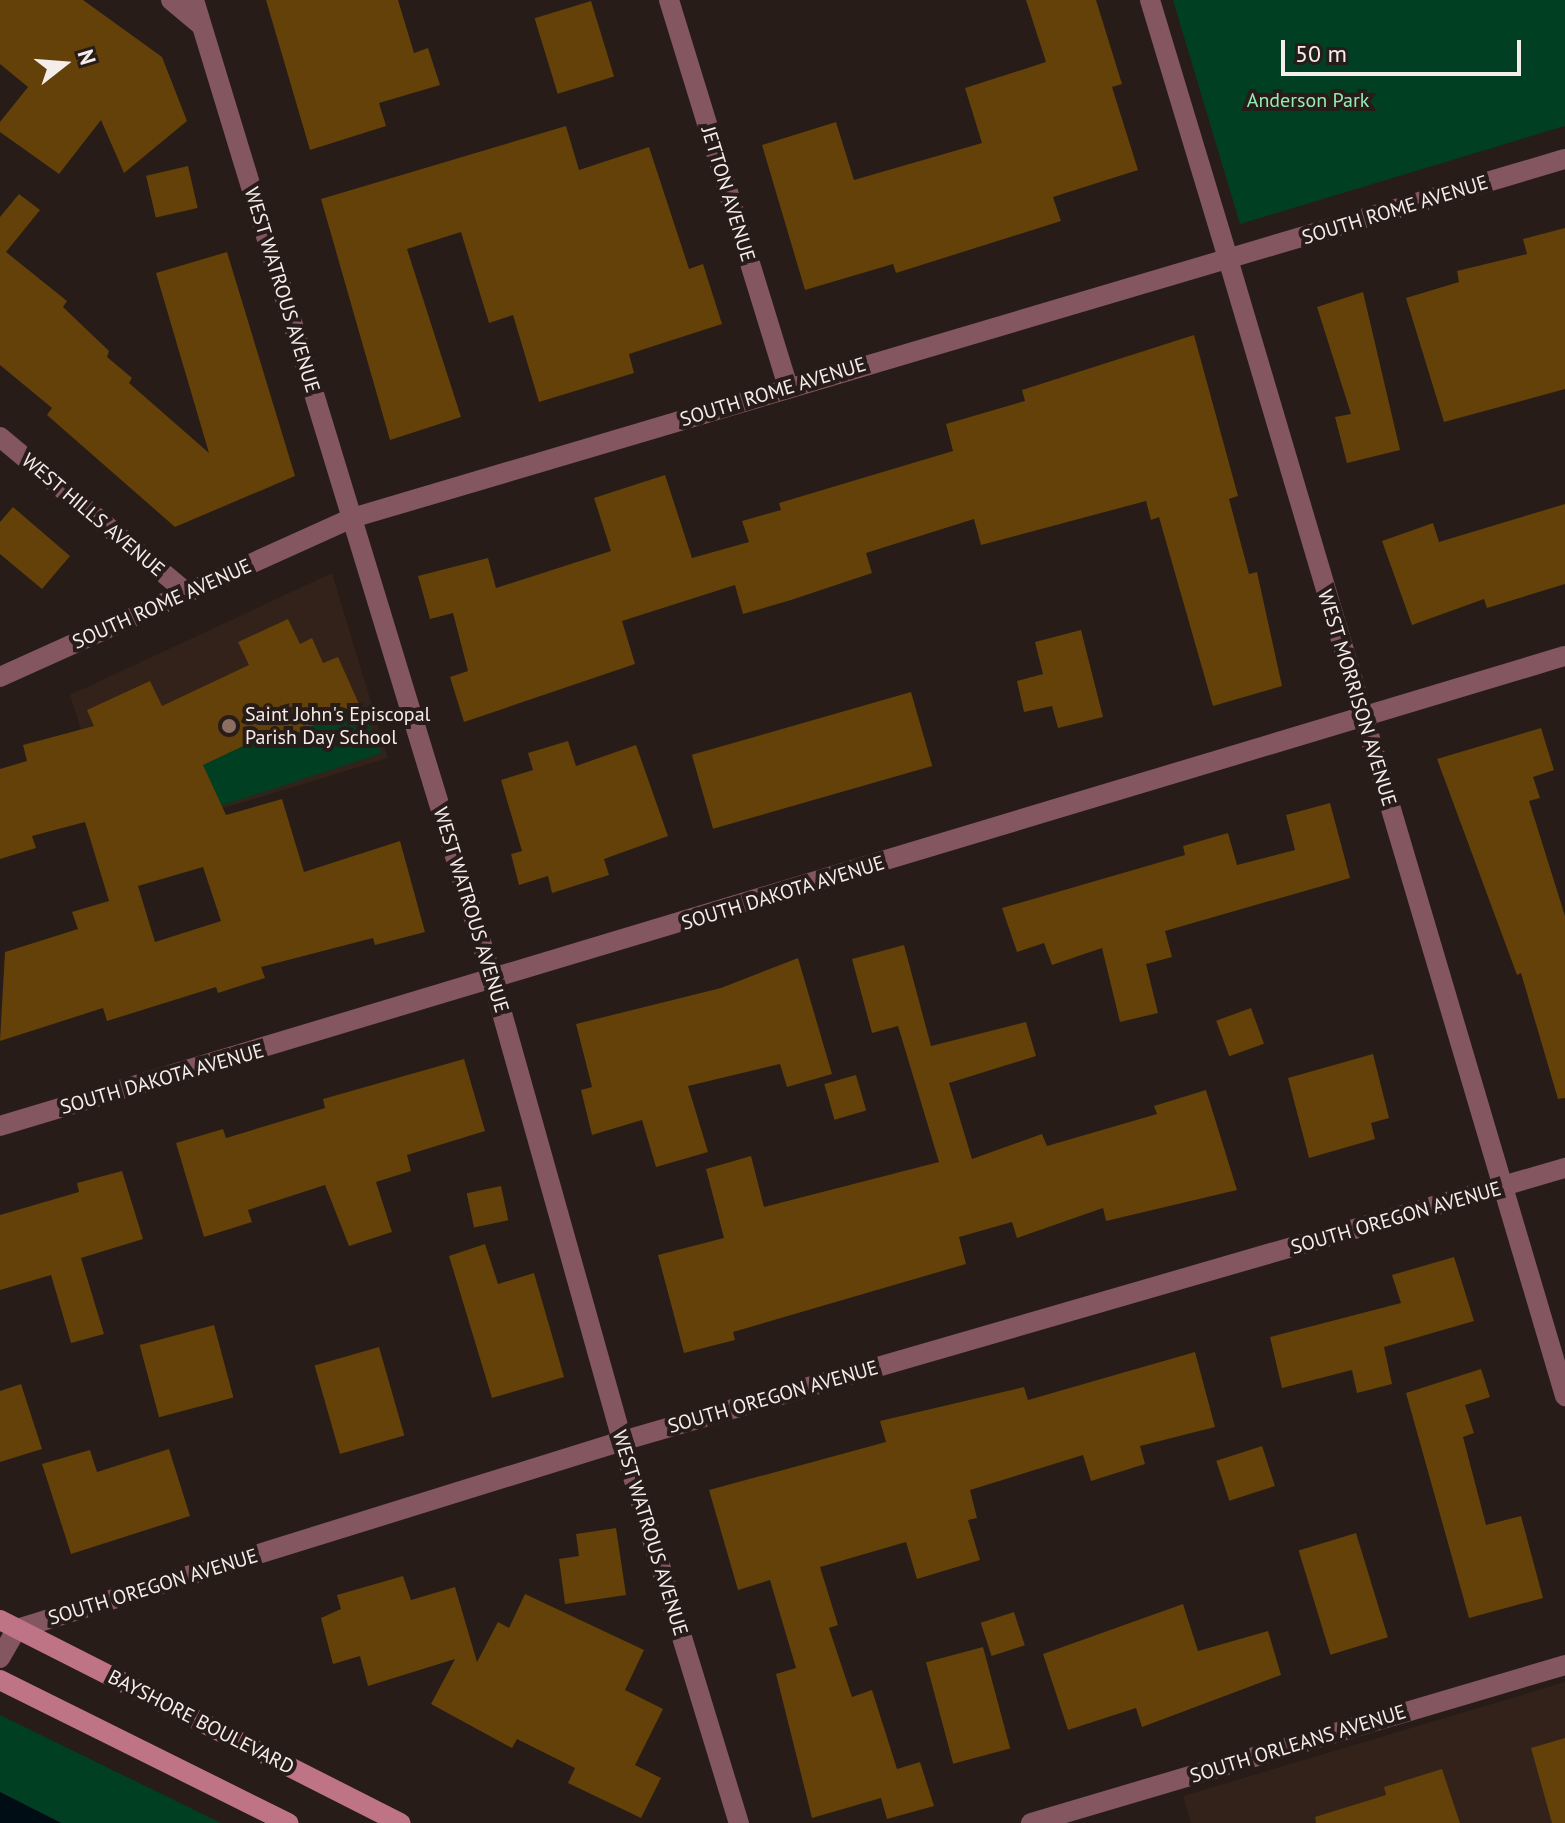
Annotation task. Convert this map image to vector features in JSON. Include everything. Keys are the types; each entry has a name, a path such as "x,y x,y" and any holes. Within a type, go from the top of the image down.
{"main road":[{"name":"BAYSHORE BOULEVARD","path":"9,1625 401,1823"},
{"path":"0,1680 288,1823"}],"street":[{"path":"171,0 201,25"},
{"name":"WEST WATROUS AVENUE","path":"194,0 493,981 622,1441 739,1823"},
{"name":"JETTON AVENUE","path":"669,0 788,387"},
{"name":"WEST MORRISON AVENUE","path":"1150,0 1361,716 1506,1186 1565,1396"},
{"name":"SOUTH ROME AVENUE","path":"0,677 352,518 1565,159"},
{"name":"WEST HILLS AVENUE","path":"0,437 186,592"},
{"name":"SOUTH DAKOTA AVENUE","path":"0,1126 493,981 1565,656"},
{"name":"SOUTH OREGON AVENUE","path":"9,1625 622,1441 1565,1168"},
{"path":"0,1658 9,1625"},
{"name":"SOUTH ORLEANS AVENUE","path":"1031,1823 1565,1665"}],"shaded area":[{"name":"Saint John's Episcopal Parish Day School","path":"332,573 388,758 116,841 70,695"},
{"path":"1565,1682 1565,1823 1191,1823 1183,1796"},
{"path":"0,1792 61,1823 0,1823"}],"green space":[{"name":"Anderson Park","path":"1173,0 1565,0 1565,126 1240,224"},
{"path":"359,704 382,753 221,806 203,765 277,730 282,740"},
{"path":"0,1715 221,1823 61,1823 0,1792"}],"building":[{"path":"0,0 83,0 162,57 187,121 124,173 101,120 59,174 0,132 0,122 28,87 0,64"},
{"path":"266,0 398,0 414,53 428,48 440,85 379,103 386,126 310,150"},
{"path":"1026,0 1096,0 1122,84 1112,87 1138,170 1053,197 1061,221 896,273 893,264 805,290 762,145 836,122 854,180 982,143 965,88 1046,62"},
{"path":"591,1 614,77 558,94 535,18"},
{"path":"566,126 579,170 649,147 689,269 703,264 722,324 629,354 634,373 539,402 513,315 489,323 461,232 407,249 461,417 390,440 321,199"},
{"path":"188,166 198,208 156,218 146,176"},
{"path":"19,194 40,210 6,252 67,301 63,307 109,351 107,357 132,378 129,383 209,453 156,273 227,252 295,476 175,527 47,415 52,408 0,365 0,217"},
{"path":"1565,228 1565,389 1444,422 1406,298 1459,282 1457,271 1527,254 1523,239"},
{"path":"1363,292 1400,450 1347,463 1335,417 1351,414 1317,307"},
{"path":"1194,335 1238,496 1229,499 1249,574 1257,572 1282,686 1213,706 1159,517 1151,520 1146,501 981,545 974,519 866,553 872,573 743,614 735,585 622,621 635,664 464,722 450,677 468,671 453,613 430,619 418,576 488,558 496,588 611,551 594,498 665,475 692,558 749,542 742,521 781,510 779,503 953,451 946,424 1025,401 1022,390"},
{"path":"1565,504 1565,584 1487,608 1484,599 1412,625 1382,541 1433,523 1439,542"},
{"path":"13,507 70,556 42,589 0,554 0,522"},
{"path":"288,619 300,644 312,638 323,663 338,657 359,704 282,740 277,730 203,765 226,815 282,799 304,872 400,841 425,932 375,945 373,938 261,967 265,978 218,993 216,987 107,1021 103,1008 0,1041 5,952 78,929 72,912 109,901 85,822 32,836 36,848 0,859 0,769 27,761 23,745 94,726 87,710 150,681 162,706 249,665 238,642","holes":["203,867 221,921 155,942 138,886"]},
{"path":"1081,630 1103,717 1058,728 1052,706 1024,712 1017,681 1043,674 1035,642"},
{"path":"911,692 932,766 713,829 692,755"},
{"path":"1541,728 1554,770 1533,777 1540,798 1529,801 1565,916 1565,1098 1558,1099 1521,973 1517,975 1437,759"},
{"path":"568,741 576,766 636,745 668,836 604,859 609,875 552,893 548,876 519,885 511,854 522,851 501,780 533,770 528,753"},
{"path":"1330,803 1350,878 1165,931 1172,957 1146,964 1158,1013 1120,1022 1102,948 1052,965 1044,943 1017,952 1002,908 1185,855 1183,846 1228,833 1237,865 1295,850 1286,815"},
{"path":"904,945 931,1046 1026,1022 1036,1056 949,1083 972,1159 1042,1134 1047,1146 1157,1114 1154,1106 1206,1090 1237,1190 1106,1221 1103,1208 1017,1238 1012,1222 959,1237 966,1264 733,1332 735,1340 684,1353 658,1255 724,1238 706,1169 751,1156 764,1207 939,1162 898,1026 872,1033 852,959"},
{"path":"798,958 832,1074 787,1087 780,1064 688,1086 708,1152 656,1167 642,1120 592,1135 581,1090 592,1087 576,1024 721,988"},
{"path":"1251,1008 1264,1044 1229,1056 1216,1021"},
{"path":"1373,1054 1389,1118 1371,1123 1375,1139 1309,1158 1288,1078"},
{"path":"464,1059 485,1131 407,1155 411,1171 376,1182 392,1232 349,1246 325,1185 248,1210 252,1222 204,1237 176,1143 223,1129 226,1138 325,1108 323,1099"},
{"path":"856,1075 866,1111 834,1120 824,1084"},
{"path":"122,1171 143,1239 81,1258 104,1334 71,1343 51,1275 0,1290 0,1215 79,1192 77,1183"},
{"path":"501,1186 508,1220 474,1228 467,1193"},
{"path":"485,1244 498,1284 534,1273 564,1377 492,1398 449,1256"},
{"path":"1454,1257 1474,1321 1384,1347 1392,1384 1357,1393 1352,1370 1282,1388 1270,1337 1401,1303 1392,1275"},
{"path":"214,1325 233,1397 159,1417 140,1345"},
{"path":"379,1347 404,1435 340,1454 315,1365"},
{"path":"1195,1352 1215,1427 1140,1446 1145,1464 1091,1481 1083,1455 970,1490 977,1518 968,1520 980,1560 917,1579 906,1542 820,1567 838,1625 829,1628 852,1697 872,1690 897,1769 920,1762 934,1806 887,1819 881,1798 812,1818 776,1674 796,1668 770,1580 738,1590 709,1490 886,1442 880,1421 1024,1387 1028,1400"},
{"path":"1481,1369 1490,1397 1465,1405 1474,1433 1463,1437 1486,1525 1521,1516 1543,1598 1469,1618 1406,1393"},
{"path":"21,1384 42,1449 0,1462 0,1391"},
{"path":"1262,1446 1275,1486 1229,1501 1216,1461"},
{"path":"169,1449 190,1516 71,1554 42,1464 90,1450 97,1472"},
{"path":"616,1528 626,1595 565,1604 559,1559 579,1556 576,1534"},
{"path":"1356,1533 1388,1637 1330,1655 1299,1551"},
{"path":"403,1576 411,1600 455,1587 477,1662 498,1622 509,1628 525,1594 644,1650 625,1690 663,1709 635,1765 661,1778 641,1818 568,1783 575,1768 517,1739 512,1748 431,1704 455,1659 368,1686 360,1656 333,1664 321,1618 341,1609 337,1595"},
{"path":"1183,1604 1198,1651 1268,1631 1281,1675 1142,1727 1136,1708 1068,1730 1043,1654"},
{"path":"1014,1612 1025,1645 992,1656 981,1623"},
{"path":"983,1647 1010,1748 953,1764 926,1662"},
{"path":"1565,1738 1565,1823 1552,1823 1531,1748"},
{"path":"1442,1769 1460,1823 1316,1823 1315,1817 1386,1795 1384,1787"}],"place":[{"name":"Saint John's Episcopal Parish Day School","path":"229,726"}]}
